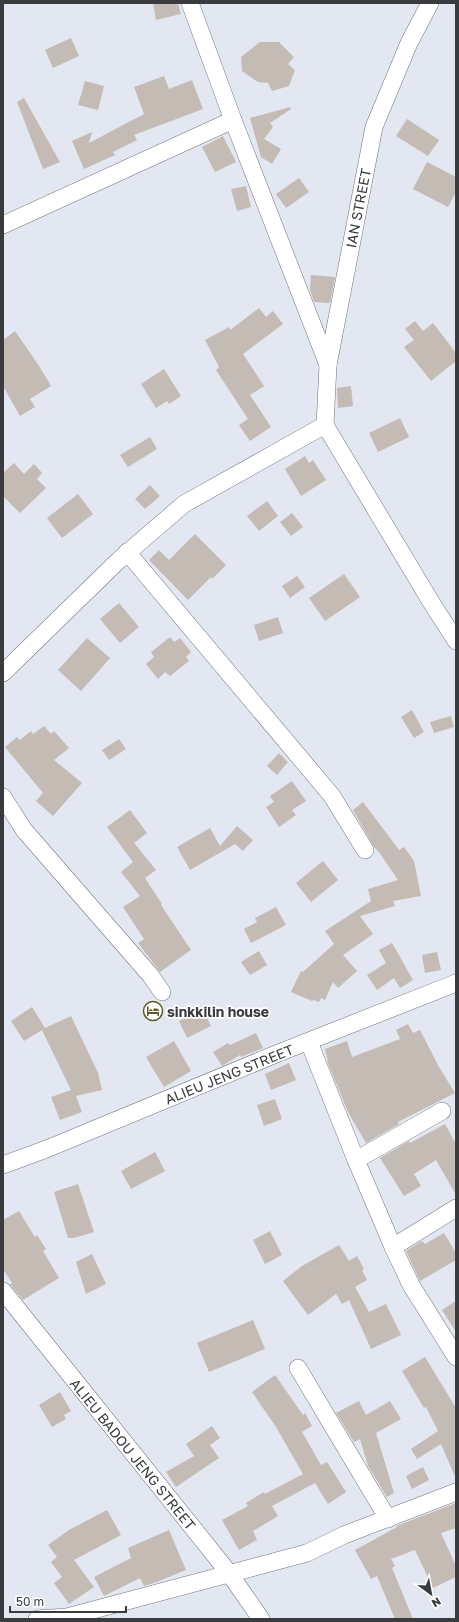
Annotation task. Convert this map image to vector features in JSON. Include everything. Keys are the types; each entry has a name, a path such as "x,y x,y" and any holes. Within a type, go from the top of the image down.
{"street":[{"path":"190,3 233,120 328,365"},
{"name":"IAN STREET","path":"325,425 328,365 374,127 409,43 430,3"},
{"path":"3,225 233,120"},
{"path":"3,673 127,552 184,504 325,425 410,569 456,640"},
{"path":"127,552 332,796 365,850"},
{"path":"3,798 24,830 151,976 162,992"},
{"name":"ALIEU JENG STREET","path":"3,1165 281,1052 456,984"},
{"path":"309,1042 356,1160 393,1247 411,1285 456,1356"},
{"path":"356,1160 442,1111"},
{"path":"393,1247 456,1208"},
{"name":"ALIEU BADOU JENG STREET","path":"3,1291 229,1573 261,1619"},
{"path":"298,1368 388,1520"},
{"path":"37,1619 67,1617 307,1552 344,1535 388,1520 456,1492"}],"building":[{"path":"153,3 178,3 181,14 156,20"},
{"path":"71,38 79,56 53,68 45,50"},
{"path":"260,42 279,42 294,57 288,64 295,70 289,86 272,91 268,83 258,82 242,71 241,57"},
{"path":"164,76 169,89 192,80 203,109 134,135 137,140 113,152 115,155 84,169 72,141 92,132 89,143 144,114 134,87"},
{"path":"85,81 104,86 98,110 78,105"},
{"path":"24,98 60,162 43,169 17,102"},
{"path":"290,107 291,109 270,123 273,127 264,139 281,149 272,164 261,157 250,118"},
{"path":"407,119 439,140 428,156 396,136"},
{"path":"223,136 236,162 215,172 202,147"},
{"path":"427,162 456,177 456,192 448,207 413,189"},
{"path":"299,178 309,192 286,208 276,194"},
{"path":"246,186 251,207 237,211 231,189"},
{"path":"311,275 335,277 330,303 314,302 310,290"},
{"path":"259,308 266,317 273,311 283,324 243,354 264,386 250,395 271,427 250,441 239,425 248,419 216,370 219,367 205,340 229,327 230,330"},
{"path":"415,321 423,331 433,323 456,353 456,361 431,381 404,347 414,340 405,329"},
{"path":"15,331 51,386 30,399 35,407 20,416 3,386 3,340"},
{"path":"164,369 181,396 169,404 167,401 156,408 141,384"},
{"path":"351,386 353,406 338,408 337,388"},
{"path":"400,418 409,437 378,452 369,433"},
{"path":"150,437 157,449 128,467 120,455"},
{"path":"305,456 309,463 313,460 326,480 301,496 285,469"},
{"path":"14,463 24,474 34,464 42,473 37,479 46,488 20,513 3,496 3,473"},
{"path":"150,485 160,496 145,509 135,499"},
{"path":"78,494 93,514 62,538 47,518"},
{"path":"267,501 278,516 259,531 247,516"},
{"path":"292,513 303,527 291,536 280,522"},
{"path":"195,534 226,565 212,579 211,577 188,600 149,560 159,550 169,560"},
{"path":"344,574 360,597 325,621 309,598"},
{"path":"297,576 305,587 290,598 282,586"},
{"path":"119,603 139,627 120,643 100,619"},
{"path":"278,617 283,633 259,641 254,625"},
{"path":"170,637 174,642 180,638 191,652 186,657 189,661 170,676 165,672 158,679 146,664 154,657 151,652"},
{"path":"87,638 110,658 81,691 58,670"},
{"path":"412,710 424,732 414,738 401,717"},
{"path":"451,716 454,727 434,733 430,722"},
{"path":"44,726 51,734 54,731 69,748 54,760 82,783 53,816 36,801 43,793 5,747 17,737 20,740 31,731 33,734"},
{"path":"119,739 126,749 109,760 102,750"},
{"path":"279,753 288,762 277,775 267,766"},
{"path":"292,781 306,801 292,810 296,815 279,827 266,807 274,802 270,796"},
{"path":"363,802 399,850 404,847 414,861 421,896 393,901 395,906 360,916 373,934 343,955 357,971 338,988 333,982 325,1000 321,998 319,1002 312,1001 291,992 301,971 303,972 334,944 325,931 371,901 368,889 398,880 374,847 353,810"},
{"path":"130,810 147,833 134,843 156,870 145,878 191,950 160,972 138,943 144,939 123,907 140,896 121,872 133,862 107,827"},
{"path":"237,826 253,840 243,851 235,844 190,870 177,847 210,828 220,846"},
{"path":"323,861 338,880 311,902 296,883"},
{"path":"276,907 286,925 251,943 244,929 257,922 255,918"},
{"path":"392,943 413,980 400,988 394,978 377,990 367,975 386,963 379,950"},
{"path":"259,951 267,965 250,975 241,962"},
{"path":"437,952 441,970 425,973 422,955"},
{"path":"32,1007 45,1028 71,1016 98,1073 102,1090 76,1096 82,1112 60,1120 51,1097 71,1090 42,1030 24,1041 11,1021"},
{"path":"203,1010 211,1026 187,1038 179,1021"},
{"path":"408,1024 413,1033 420,1030 439,1067 455,1093 398,1122 399,1124 366,1143 348,1112 327,1061 325,1049 347,1041 352,1057 400,1039 396,1030"},
{"path":"256,1033 263,1048 241,1057 240,1055 222,1066 213,1052 228,1043 230,1045"},
{"path":"174,1041 191,1071 164,1087 146,1057"},
{"path":"289,1063 296,1080 271,1090 265,1074"},
{"path":"275,1099 282,1119 264,1126 257,1105"},
{"path":"445,1124 456,1144 456,1195 436,1160 414,1174 421,1186 404,1196 380,1158 409,1141 410,1143"},
{"path":"155,1152 165,1171 131,1189 121,1171"},
{"path":"78,1184 94,1232 74,1238 68,1238 54,1192"},
{"path":"19,1211 35,1237 37,1235 46,1249 43,1251 59,1278 23,1300 10,1284 12,1283 3,1269 3,1220"},
{"path":"270,1231 282,1255 265,1264 253,1240"},
{"path":"444,1233 456,1253 456,1260 420,1281 406,1251 422,1241 425,1244"},
{"path":"339,1245 349,1261 357,1256 364,1269 362,1270 367,1280 355,1287 369,1312 386,1304 401,1335 371,1349 349,1300 342,1304 336,1294 308,1315 283,1281 302,1266"},
{"path":"92,1254 106,1284 86,1294 76,1262"},
{"path":"456,1301 456,1332 442,1310"},
{"path":"253,1320 265,1349 209,1372 197,1343"},
{"path":"425,1357 456,1408 456,1479 441,1444 417,1459 411,1449 438,1431 426,1407 424,1408 402,1371"},
{"path":"275,1375 303,1415 305,1413 312,1426 302,1432 321,1465 327,1462 346,1492 328,1504 315,1483 272,1506 278,1516 253,1531 257,1540 239,1550 222,1520 248,1506 246,1503 264,1492 265,1494 303,1474 276,1427 252,1392"},
{"path":"60,1392 71,1411 64,1415 66,1419 52,1427 39,1405"},
{"path":"359,1401 366,1415 390,1401 401,1419 376,1433 394,1493 387,1497 368,1466 360,1439 354,1442 336,1413"},
{"path":"212,1426 220,1438 210,1445 219,1458 176,1487 166,1472 194,1456 186,1444"},
{"path":"423,1467 429,1480 412,1489 406,1476"},
{"path":"456,1503 456,1528 441,1533 456,1566 456,1577 433,1588 415,1550 391,1559 395,1566 392,1568 413,1619 395,1619 377,1576 371,1579 355,1550 397,1527 396,1526"},
{"path":"107,1510 121,1535 74,1560 94,1587 69,1604 54,1583 62,1577 51,1562 57,1557 48,1545 69,1530"},
{"path":"169,1530 186,1570 144,1586 140,1578 104,1596 94,1577 131,1558 128,1548"}],"place":[{"name":"sinkkilin house","path":"153,1011"}]}
